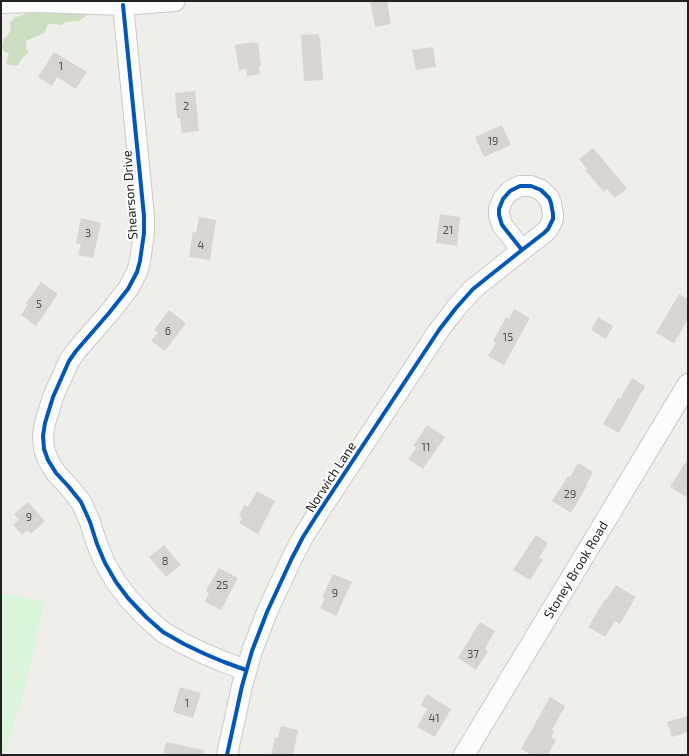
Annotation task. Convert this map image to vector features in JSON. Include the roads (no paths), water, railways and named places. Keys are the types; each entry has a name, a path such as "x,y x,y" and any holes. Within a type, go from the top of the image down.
{"street":[{"path":"1,3 35,2 123,6 175,1"},
{"name":"Shearson Drive","path":"123,6 144,216 144,233 140,261 137,272 128,289 76,351 66,366 48,409 43,436 44,449 48,460 56,473 81,502 105,562 116,582 132,603 163,632 184,644 246,670"},
{"name":"Norwich Lane","path":"227,755 246,670 252,650 267,612 303,537 439,330 473,289 522,250"},
{"name":"Stoney Brook Road","path":"464,755 688,384"}]}
